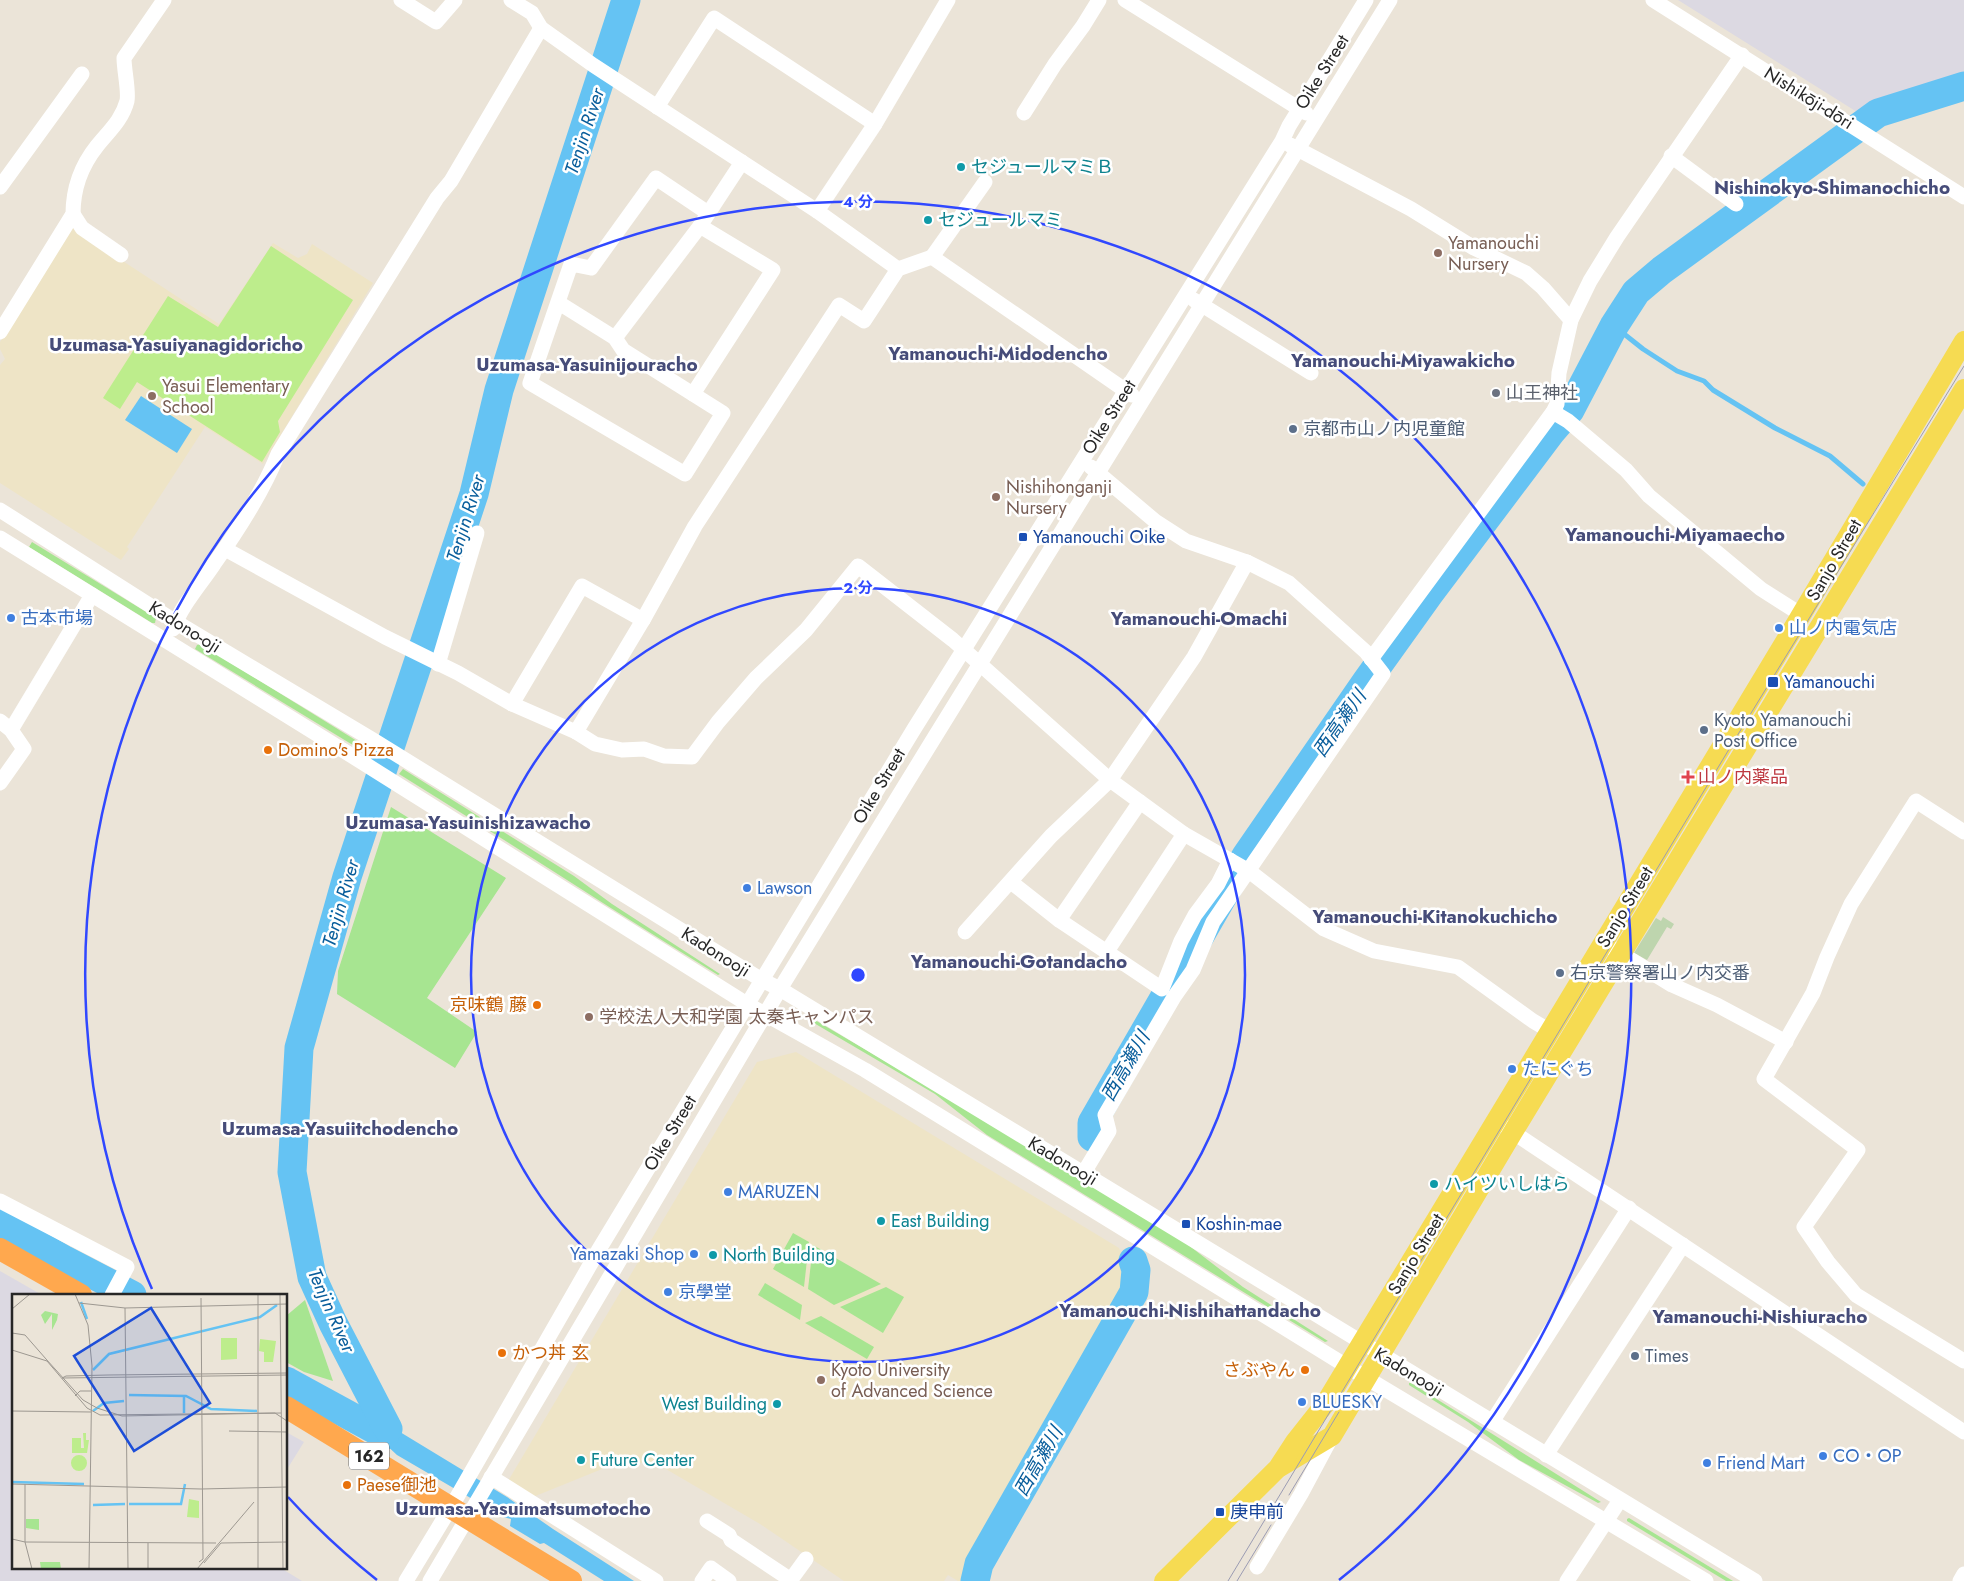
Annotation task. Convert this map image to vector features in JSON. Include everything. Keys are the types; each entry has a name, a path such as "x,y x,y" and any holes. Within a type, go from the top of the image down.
{"highway":[{"path":"0,1249 79,1294"},
{"path":"0,1262 60,1294"},
{"name":"162","path":"288,1408 571,1581"},
{"name":"162","path":"288,1420 460,1512 550,1581"}],"main road":[{"name":"Sanjo Street","path":"1278,1468 1332,1436 1381,1355 1504,1127 1550,1031 1613,948 1802,615 1964,342"},
{"name":"Sanjo Street","path":"1164,1581 1278,1468 1295,1442 1325,1404 1362,1343 1504,1127 1613,948 1964,389"}],"street":[{"path":"0,332 73,214 73,198 77,180 96,147 120,120 128,99 124,58 164,0"},
{"path":"401,0 436,22 455,0"},
{"path":"510,0 536,6 541,28 593,65 817,211 898,270"},
{"path":"817,211 875,124 948,0"},
{"path":"1024,113 1054,64 1083,26 1099,0"},
{"path":"1126,0 1317,120"},
{"name":"Oike Street","path":"430,1581 460,1512 474,1468 598,1251 914,729 1282,141 1299,109 1366,0"},
{"name":"Oike Street","path":"406,1581 460,1512 490,1478 780,989 1390,0"},
{"name":"Nishikōji-dōri","path":"1653,0 1964,197"},
{"path":"657,106 714,18 875,124"},
{"path":"169,642 176,622 225,549 272,469 278,454 437,198 451,181 541,28"},
{"path":"1375,663 1559,416 1559,373 1571,320 1601,263 1671,156 1742,55"},
{"path":"0,186 82,74"},
{"path":"1282,141 1411,209 1474,248 1526,273 1543,288 1571,320"},
{"path":"1671,156 1736,204"},
{"path":"615,338 704,220 742,162"},
{"path":"559,303 615,338 623,350 693,394 724,413 685,474 530,384 572,264 591,268 656,178 704,220 773,270 693,394"},
{"path":"576,732 643,620 695,526 839,305 864,322 898,270 932,257 986,182"},
{"path":"73,214 82,228 121,255"},
{"path":"932,257 1142,401"},
{"path":"1186,295 1311,373"},
{"path":"1559,416 1626,470 1649,496 1761,589 1802,615"},
{"path":"1082,460 1155,521 1186,541 1247,562 1289,583 1375,663 1383,674 1213,922 1193,970 1174,997 1105,1115 1109,1131 1083,1174"},
{"name":"Kadono-oji","path":"0,510 176,622 373,740"},
{"path":"2,544 18,521"},
{"path":"434,663 477,533"},
{"name":"Kadono-oji","path":"2,544 92,595 365,764"},
{"path":"225,549 434,663 458,673 512,704 576,732 596,744 622,750 644,749 664,756 692,757 718,722 756,678 806,630 858,566 964,650 1110,780 1184,834 1249,871 1324,929 1374,951 1458,967 1550,1031"},
{"path":"965,932 1051,836 1110,780 1194,658 1247,562"},
{"path":"512,704 582,586 643,620"},
{"path":"0,783 24,749 5,725 92,595"},
{"name":"Kadonooji","path":"373,740 762,980 780,989 1755,1581"},
{"name":"Kadonooji","path":"365,764 747,1004 865,1070 1348,1367 1706,1581"},
{"path":"1964,832 1916,801 1851,904 1813,993 1764,1079 1858,1150 1804,1227 1828,1262 1856,1295 1964,1361"},
{"path":"1059,920 1140,802"},
{"path":"1106,953 1184,834"},
{"path":"1011,882 1059,920 1162,989 1181,941 1190,924 1218,884 1230,860"},
{"path":"1613,948 1672,985 1717,1005 1786,1042"},
{"path":"1504,1127 1629,1208 1964,1432"},
{"path":"0,1201 127,1267 113,1294"},
{"path":"1492,1422 1629,1208"},
{"path":"1546,1455 1684,1245"},
{"path":"1257,1567 1301,1494 1332,1436"},
{"path":"490,1478 656,1581"},
{"path":"1567,1581 1620,1500"},
{"path":"707,1521 790,1580 806,1559"},
{"path":"702,1581 711,1568 730,1581"},
{"path":"1960,1581 1964,1574"}],"shaded area":[{"path":"1678,0 1964,0 1964,73 1875,101 1857,112"},
{"name":"Yasui Elementary School","path":"75,225 80,233 219,324 273,243 298,258 307,254 312,244 373,283 263,464 205,427 127,547 129,549 121,560 0,483 0,365 5,359 0,349 0,342"},
{"name":"Kyoto University of Advanced Science","path":"796,1052 1119,1248 1123,1258 1126,1279 1121,1300 972,1557 966,1581 958,1581 948,1575 944,1581 844,1581 760,1524 659,1465 628,1461 612,1465 533,1497 508,1481 757,1062"},
{"path":"0,1271 40,1294 12,1294 12,1568 281,1568 302,1581 0,1581"},
{"path":"288,1433 304,1442 288,1468"}],"green space":[{"path":"271,246 353,300 278,421 280,432 262,462 137,382 120,409 103,398 168,296 218,327"},
{"path":"32,542 156,618 155,623 152,623 29,547"},
{"path":"200,644 370,749 369,754 195,649"},
{"path":"403,769 574,876 612,904 720,974 718,975 399,774"},
{"path":"391,807 506,878 427,998 477,1032 455,1068 337,994 338,971"},
{"path":"1663,917 1674,924 1671,929 1667,927 1647,960 1634,953 1656,918 1661,921"},
{"path":"808,1016 945,1096 1187,1244 1243,1287 1328,1341 1325,1342 987,1135 935,1094 807,1019"},
{"path":"793,1233 809,1242 804,1287 773,1269"},
{"path":"813,1245 881,1284 834,1305 808,1289"},
{"path":"765,1283 802,1305 800,1320 758,1295"},
{"path":"886,1287 904,1297 883,1333 840,1307"},
{"path":"305,1300 333,1381 304,1372 288,1363 288,1314"},
{"path":"821,1316 874,1347 867,1359 805,1323"},
{"path":"1409,1383 1601,1502 1598,1503 1519,1460 1468,1422 1409,1385"},
{"path":"1629,1518 1733,1581 1726,1581 1627,1521"}],"water":[{"path":"141,396 192,429 177,453 125,420"},
{"path":"375,1390 380,1398 384,1396 396,1414 391,1418 400,1432 507,1497 634,1581 604,1581 544,1543 540,1544 510,1526 511,1519 503,1517 397,1455 382,1441 379,1443 351,1427 352,1425 349,1421 355,1410 363,1404 361,1399"}],"waterway":[{"name":"Tenjin River","path":"388,1429 333,1323 312,1277 292,1172 299,1048 347,877 474,494 499,390 626,0"},
{"name":"西高瀬川","path":"1092,1137 1092,1123 1246,856 1429,594 1551,432 1570,410 1614,326 1636,292 1662,270 1878,113 1964,86"},
{"path":"1614,326 1643,349 1677,371 1704,381 1713,390 1775,428 1830,456 1863,484"},
{"path":"0,1223 130,1294"},
{"name":"西高瀬川","path":"975,1581 979,1564 1134,1292 1136,1270 1133,1261"},
{"path":"288,1382 385,1435"}],"tram line":[{"path":"1228,1581 1737,736 1964,366"},
{"path":"1289,1495 1339,1412"},
{"path":"1237,1581 1271,1525"}],"place":[{"name":"セジュールマミＢ","path":"961,167"},
{"name":"セジュールマミ","path":"928,220"},
{"name":"Yamanouchi Nursery","path":"1438,253"},
{"name":"山王神社","path":"1496,393"},
{"name":"Yasui Elementary School","path":"152,396"},
{"name":"京都市山ノ内児童館","path":"1293,429"},
{"name":"Nishihonganji Nursery","path":"996,497"},
{"name":"Yamanouchi Oike","path":"1023,537"},
{"name":"古本市場","path":"11,618"},
{"name":"山ノ内電気店","path":"1779,628"},
{"name":"Yamanouchi","path":"1773,682"},
{"name":"Kyoto Yamanouchi Post Office","path":"1704,730"},
{"name":"Domino's Pizza","path":"268,750"},
{"name":"山ノ内薬品","path":"1688,777"},
{"name":"Lawson","path":"747,888"},
{"name":"右京警察署山ノ内交番","path":"1560,973"},
{"name":"京味鶴 藤","path":"537,1005"},
{"name":"学校法人大和学園 太秦キャンパス","path":"589,1017"},
{"name":"たにぐち","path":"1512,1069"},
{"name":"ハイツいしはら","path":"1434,1184"},
{"name":"MARUZEN","path":"728,1192"},
{"name":"East Building","path":"881,1221"},
{"name":"Koshin-mae","path":"1186,1224"},
{"name":"Yamazaki Shop","path":"694,1254"},
{"name":"North Building","path":"713,1255"},
{"name":"京學堂","path":"668,1292"},
{"name":"かつ丼 玄","path":"502,1353"},
{"name":"Times","path":"1635,1356"},
{"name":"さぶやん","path":"1305,1370"},
{"name":"Kyoto University of Advanced Science","path":"821,1380"},
{"name":"BLUESKY","path":"1302,1402"},
{"name":"West Building","path":"777,1404"},
{"name":"CO・OP","path":"1823,1456"},
{"name":"Future Center","path":"581,1460"},
{"name":"Friend Mart","path":"1707,1463"},
{"name":"Paese御池","path":"347,1485"},
{"name":"庚申前","path":"1220,1512"}],"district":[{"name":"Nishinokyo-Shimanochicho","path":"1832,187"},
{"name":"Uzumasa-Yasuiyanagidoricho","path":"176,344"},
{"name":"Yamanouchi-Midodencho","path":"998,353"},
{"name":"Yamanouchi-Miyawakicho","path":"1403,360"},
{"name":"Uzumasa-Yasuinijouracho","path":"587,364"},
{"name":"Yamanouchi-Miyamaecho","path":"1675,534"},
{"name":"Yamanouchi-Omachi","path":"1199,618"},
{"name":"Uzumasa-Yasuinishizawacho","path":"468,822"},
{"name":"Yamanouchi-Kitanokuchicho","path":"1435,916"},
{"name":"Yamanouchi-Gotandacho","path":"1019,961"},
{"name":"Uzumasa-Yasuiitchodencho","path":"340,1128"},
{"name":"Yamanouchi-Nishihattandacho","path":"1190,1310"},
{"name":"Yamanouchi-Nishiuracho","path":"1760,1316"},
{"name":"Uzumasa-Yasuimatsumotocho","path":"523,1508"}]}
